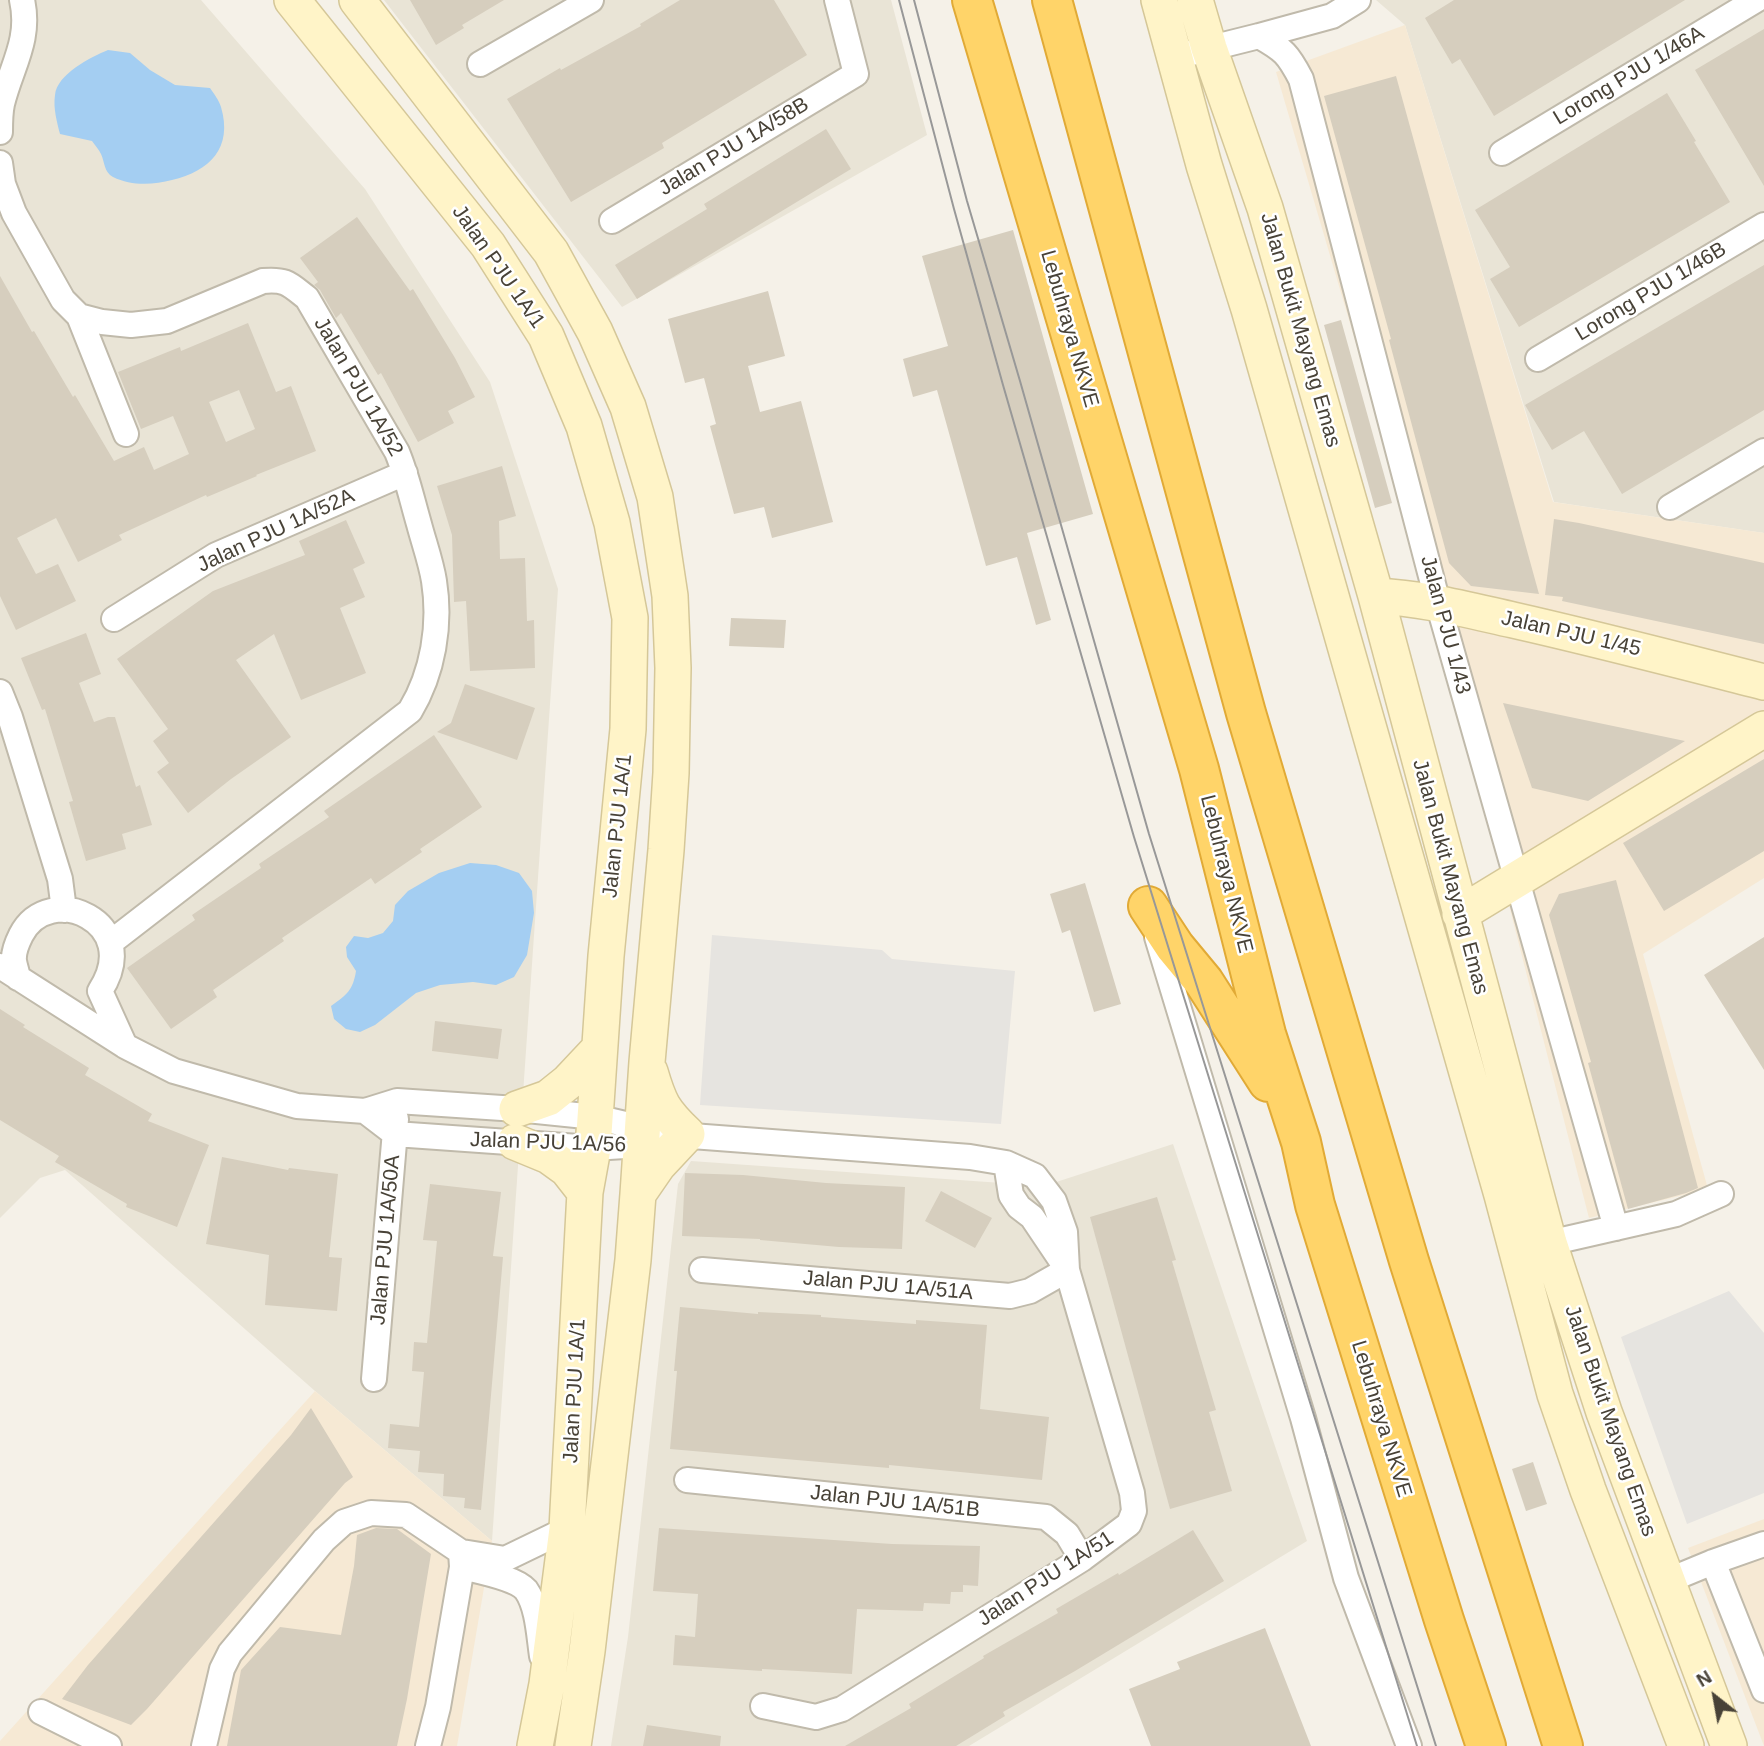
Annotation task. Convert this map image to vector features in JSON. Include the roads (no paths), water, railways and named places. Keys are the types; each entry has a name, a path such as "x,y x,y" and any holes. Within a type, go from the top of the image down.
{"highway":[{"name":"Lebuhraya NKVE","path":"972,0 1199,769 1266,1034 1301,1142 1315,1205 1486,1746"},
{"path":"1052,0 1246,713 1409,1261 1563,1746"},
{"path":"1148,906 1175,947 1204,982 1262,1070 1301,1142"}],"main road":[{"name":"Jalan PJU 1A/1","path":"292,0 488,245 546,337 584,426 609,511 630,618 628,729 606,956 594,1132 585,1192 567,1529 547,1684 535,1746"},
{"name":"Jalan PJU 1A/1","path":"357,0 551,252 594,331 628,407 655,497 670,596 673,681 671,773 647,1062 645,1135 633,1260 587,1650 573,1746"},
{"name":"Jalan Bukit Mayang Emas","path":"1159,0 1204,165 1248,309 1502,1195 1555,1394 1588,1490 1686,1746"},
{"name":"Jalan Bukit Mayang Emas","path":"1195,0 1265,208 1376,596 1549,1243 1604,1412 1729,1746"},
{"name":"Jalan PJU 1/45","path":"1376,596 1438,603 1764,682"},
{"path":"1460,914 1764,729"},
{"path":"585,1192 567,1169 516,1126 568,1082 599,1049"},
{"path":"638,1194 658,1165 687,1135 669,1117 658,1098 647,1062"},
{"path":"1502,1195 1522,1227 1535,1239 1549,1243 1542,1256 1540,1272 1553,1335 1555,1394"},
{"path":"1649,1647 1648,1607 1657,1590 1667,1581"}],"street":[{"path":"0,132 1,107 23,43 22,0"},
{"path":"480,64 591,0"},
{"name":"Jalan PJU 1A/58B","path":"612,221 856,74 837,0"},
{"path":"1175,57 1332,16 1358,0"},
{"name":"Lorong PJU 1/46A","path":"1502,153 1756,0"},
{"name":"Jalan PJU 1/43","path":"1259,36 1280,47 1301,79 1438,603 1616,1228"},
{"path":"0,163 3,184 14,213 63,300 79,316 125,434"},
{"name":"Lorong PJU 1/46B","path":"1538,359 1764,225"},
{"name":"Jalan PJU 1A/52","path":"79,316 131,325 167,321 263,282 280,280 307,298 397,452 405,472 434,580 436,600 431,663 419,696 410,711 110,943"},
{"path":"1670,507 1764,451"},
{"name":"Jalan PJU 1A/52A","path":"114,619 216,555 405,472"},
{"path":"0,692 60,879 75,912"},
{"path":"1148,906 1303,1418 1346,1578 1409,1746"},
{"path":"62,1007 88,1001 100,991 113,964 107,934 98,923 75,912 52,911 12,928 16,944 14,961 9,972 62,1007 125,1046 174,1071 297,1106 365,1111 395,1134"},
{"path":"100,991 125,1046"},
{"name":"Jalan PJU 1A/56","path":"365,1111 397,1101 516,1126 645,1135 687,1135 970,1157 1006,1163"},
{"name":"Jalan PJU 1A/50A","path":"374,1379 397,1101"},
{"name":"Jalan PJU 1A/56","path":"395,1134 516,1126 594,1132"},
{"name":"Jalan PJU 1A/51","path":"763,1706 816,1717 842,1709 1082,1559 1129,1524 1134,1511 1132,1493 1067,1270 1065,1232 1054,1201 1035,1177 1006,1163"},
{"path":"1549,1243 1676,1214 1721,1194"},
{"name":"Jalan PJU 1A/51A","path":"702,1270 1010,1296 1030,1291 1067,1270"},
{"name":"Jalan PJU 1A/51B","path":"687,1480 1046,1517 1067,1534 1082,1559"},
{"path":"204,1746 222,1669 230,1653 324,1540 344,1522 371,1513 406,1515 462,1560 525,1588 536,1612 547,1684"},
{"path":"462,1560 505,1559 567,1529"},
{"path":"1667,1581 1764,1544"},
{"path":"428,1746 438,1707 462,1560"},
{"path":"1713,1562 1764,1690"},
{"path":"41,1713 108,1746"}],"water":[{"path":"108,50 130,53 150,70 175,85 210,88 221,107 224,134 221,146 207,164 186,176 165,182 127,182 108,173 101,154 92,141 60,134 55,105 57,87 76,67"},
{"path":"470,863 496,865 519,873 532,891 534,913 527,955 514,977 496,985 473,982 440,985 416,993 375,1025 360,1032 346,1029 334,1019 331,1006 345,995 353,983 356,971 347,957 346,947 354,936 368,938 383,933 393,921 395,905 408,891 439,873"}],"tram line":[{"path":"899,0 1003,385 1134,837 1417,1746"},
{"path":"914,0 967,201 1149,834 1436,1746"}]}
